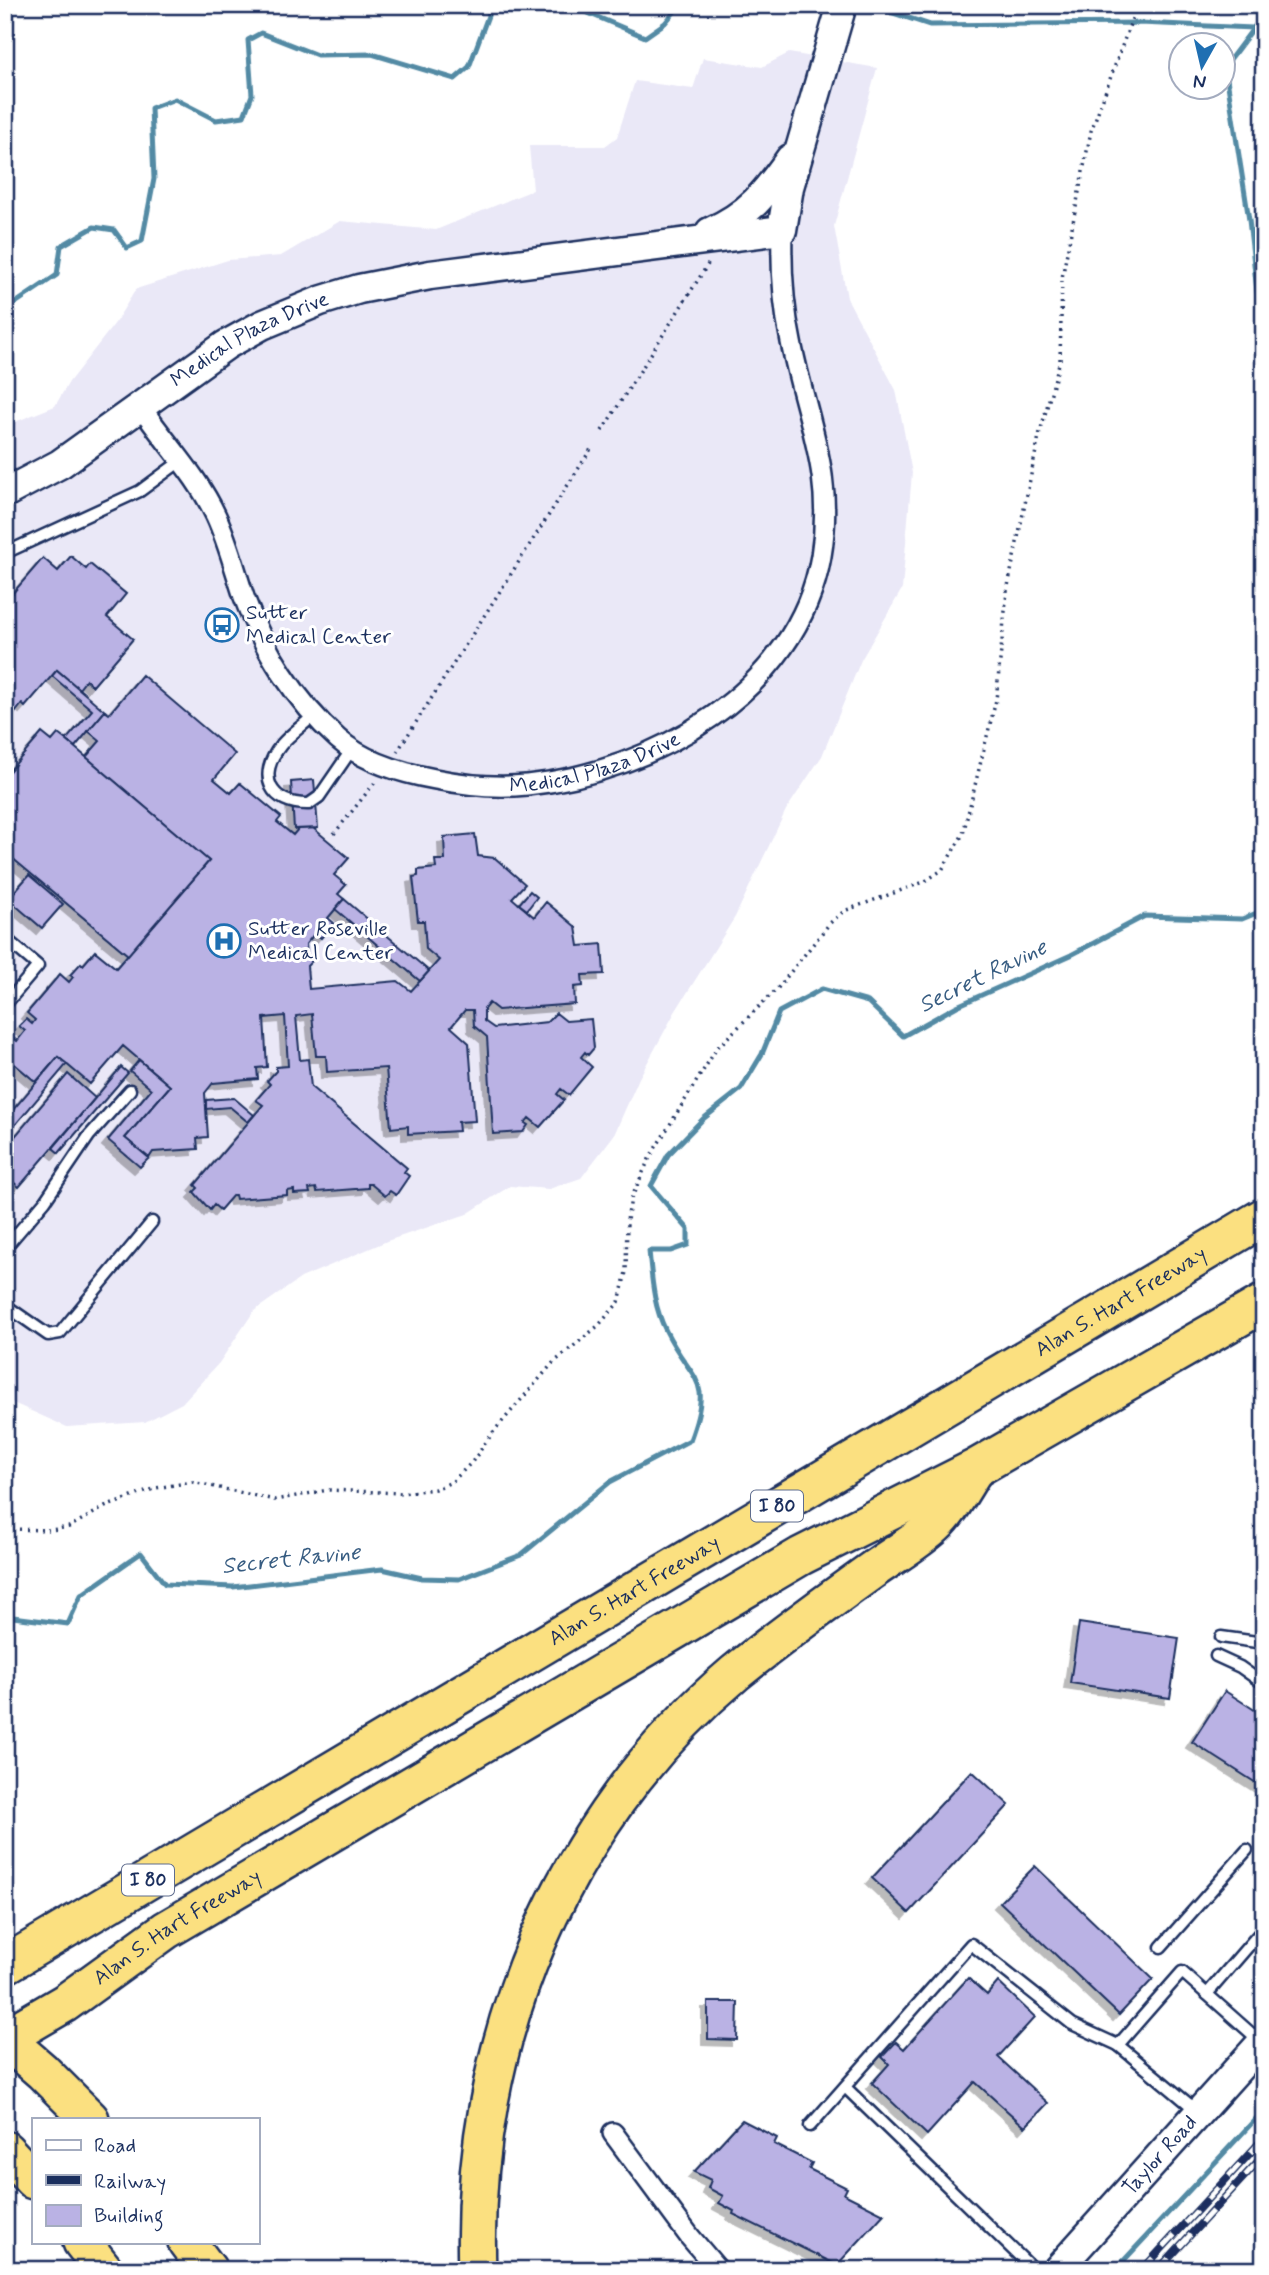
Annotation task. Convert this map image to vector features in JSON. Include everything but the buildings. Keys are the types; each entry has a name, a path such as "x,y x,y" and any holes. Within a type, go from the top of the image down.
{"highway":[{"name":"Alan S. Hart Freeway","path":"5,1965 1264,1217"},
{"name":"Alan S. Hart Freeway","path":"5,2039 65,2003 166,1930 789,1563 976,1468 1264,1303"},
{"path":"477,2270 476,2214 481,2148 506,2024 527,1963 577,1861 614,1805 648,1761 688,1718 733,1675 797,1624 936,1524 976,1468"},
{"path":"5,2039 89,2118"},
{"path":"84,2244 104,2270"},
{"path":"188,2244 208,2270"}],"street":[{"name":"Medical Plaza Drive","path":"141,407 197,481 215,513 256,626 290,684 314,715 352,749 387,766 418,776 461,784 514,786 550,782 601,770 629,762 660,747 707,719 750,684 786,641 808,596 820,561 825,505 820,456 790,340 781,257 782,230 789,187 842,5"},
{"path":"692,241 731,222 756,204 801,143"},
{"name":"Medical Plaza Drive","path":"5,493 60,464 234,340 320,301 359,289 430,275 782,230"},
{"name":"Taylor Road","path":"1057,2270 1263,2041"},
{"path":"613,2133 690,2237 718,2270"}],"lane":[{"path":"5,553 140,491 182,460"},
{"path":"314,715 281,745 271,761 268,775 270,787 286,802 309,804 319,797 352,749"},
{"path":"5,938 38,966 5,1005"},
{"path":"5,1248 45,1201 89,1136 130,1090"},
{"path":"5,1305 48,1335 60,1333 152,1222"},
{"path":"1221,1637 1264,1643"},
{"path":"1216,1656 1240,1667 1264,1684"},
{"path":"1161,1947 1247,1850"},
{"path":"1208,1994 1264,1928"},
{"path":"810,2126 971,1944 1072,2024 1118,2045 1199,2113"},
{"path":"1118,2045 1182,1972 1263,2041"},
{"path":"845,2087 1034,2270"}],"path":[{"path":"5,1529 51,1530 69,1527 105,1507 156,1488 192,1482 275,1500 328,1490 402,1493 435,1489 452,1482 472,1462 494,1431 553,1363 598,1326 619,1303 626,1272 627,1220 631,1199 650,1157 717,1048 777,989 830,923 844,911 924,882 942,870 963,834 996,700 1007,591 1039,436 1060,360 1062,278 1089,145 1137,5"},
{"path":"603,431 709,262 714,260"},
{"path":"334,834 407,739 591,449"}],"shaded area":[{"path":"789,53 877,68 834,226 847,298 896,390 912,473 902,589 861,660 822,756 786,810 735,917 675,1012 639,1078 614,1135 581,1178 549,1189 510,1186 467,1214 387,1241 301,1278 254,1311 219,1363 182,1403 145,1422 67,1427 11,1402 5,1402 5,433 15,422 55,406 69,382 115,323 136,289 228,260 281,256 340,221 436,230 533,190 529,146 605,146 617,137 635,81 693,89 703,58 762,67"}],"waterway":[{"path":"5,310 57,275 61,246 94,227 114,230 127,248 142,241 154,179 151,108 175,99 216,120 244,116 252,95 248,40 261,33 317,55 372,54 455,79 469,67 492,5"},
{"path":"569,5 645,37 665,23 680,5"},
{"path":"869,5 930,25 1140,23 1253,28"},
{"name":"Secret Ravine","path":"1264,14 1225,66 1249,220 1261,326 1264,331"},
{"name":"Secret Ravine","path":"5,1616 68,1624 81,1595 141,1553 165,1584 233,1587 382,1569 422,1578 459,1579 521,1555 610,1482 690,1440 697,1419 700,1391 697,1381 666,1331 658,1311 649,1251 671,1251 688,1245 688,1229 651,1186 668,1155 703,1119 741,1089 762,1054 779,1012 822,989 868,1002 903,1036 957,1006 1071,955 1145,916 1242,919 1264,910"},
{"path":"1115,2270 1264,2110"},
{"path":"934,2262 935,2270"}],"railway":[{"path":"1142,2270 1264,2138"},
{"path":"1158,2270 1264,2155"}],"place":[{"name":"Sutter Medical Center","path":"222,625"},
{"name":"Sutter Roseville Medical Center","path":"224,941"}]}
